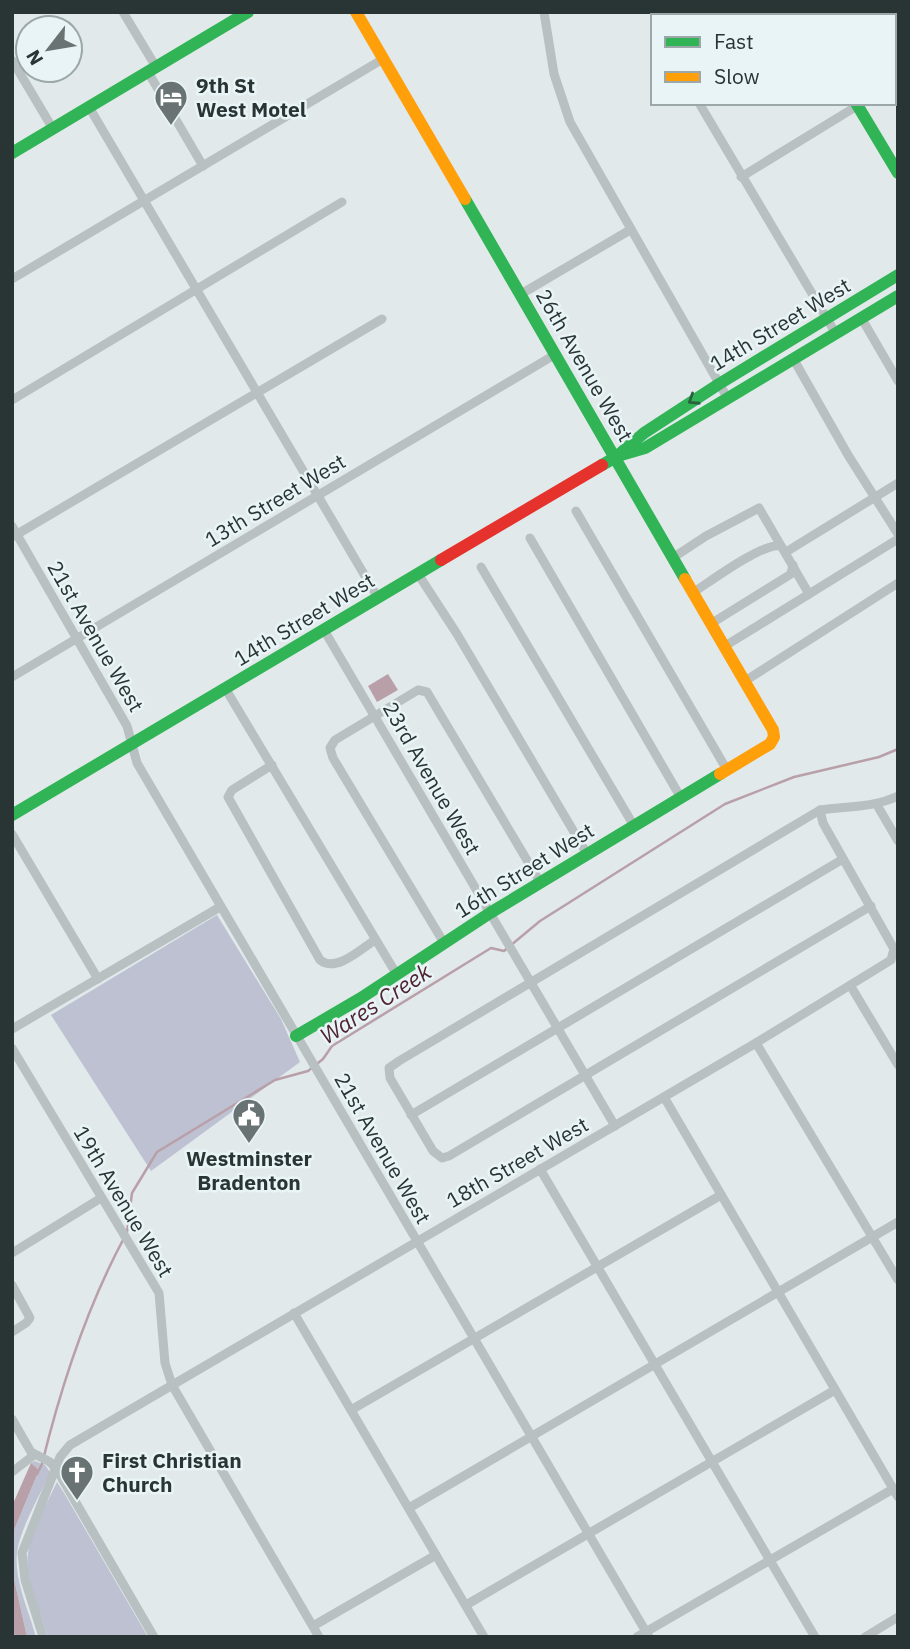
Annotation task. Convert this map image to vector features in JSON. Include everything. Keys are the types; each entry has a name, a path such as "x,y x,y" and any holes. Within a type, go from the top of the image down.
{"main road":[{"path":"12,153 248,12"},
{"name":"26th Avenue West","path":"356,12 774,730 773,740"},
{"path":"858,105 898,173"},
{"name":"14th Street West","path":"12,815 616,457 644,433 719,384 828,318 896,281"},
{"name":"14th Street West","path":"616,457 645,448 898,296"},
{"name":"16th Street West","path":"296,1036 397,975 490,912 773,740"}],"street":[{"path":"123,12 203,166"},
{"path":"544,12 554,74 570,122 728,399"},
{"path":"12,279 383,59"},
{"path":"12,60 52,129"},
{"path":"700,105 836,334"},
{"path":"741,177 855,105"},
{"path":"89,107 378,598"},
{"path":"12,400 342,202"},
{"path":"521,294 630,230"},
{"path":"862,318 898,381"},
{"path":"14,532 382,319"},
{"name":"13th Street West","path":"12,677 556,354"},
{"path":"794,360 898,534"},
{"path":"784,549 898,483"},
{"path":"674,557 706,536 759,508 809,594"},
{"path":"576,511 727,770"},
{"name":"21st Avenue West","path":"14,532 127,726 136,763 648,1634"},
{"path":"530,538 681,798"},
{"path":"725,646 898,539"},
{"path":"694,592 757,553 774,545 784,549"},
{"path":"712,623 784,579 793,571 793,565"},
{"path":"481,567 634,826"},
{"path":"418,574 457,634 587,854"},
{"path":"745,681 898,583"},
{"name":"23rd Avenue West","path":"324,630 615,1126"},
{"path":"225,688 397,975"},
{"path":"444,943 333,758 330,748 335,740 422,690 430,696 540,882"},
{"path":"272,765 232,790 228,797 320,960 329,965 341,961 375,940"},
{"path":"820,810 823,823 871,906 449,1156 442,1158 432,1150 390,1079 389,1068 820,810 877,805 898,796"},
{"path":"877,805 898,841"},
{"path":"12,834 98,979"},
{"path":"411,1115 843,859"},
{"name":"18th Street West","path":"43,1637 25,1580 22,1553 60,1457 70,1445 756,1043 891,960 894,949 871,906"},
{"path":"12,1029 220,907"},
{"path":"850,985 898,1065"},
{"path":"756,1043 898,1280"},
{"name":"19th Avenue West","path":"12,1048 159,1293 165,1363 172,1385 319,1637"},
{"path":"637,1637 648,1634 769,1561 895,1493 664,1097"},
{"path":"540,1169 815,1637"},
{"path":"351,1410 721,1195"},
{"path":"12,1253 101,1198"},
{"path":"409,1508 898,1223"},
{"path":"12,1285 30,1318 12,1332"},
{"path":"294,1313 484,1637"},
{"path":"466,1605 835,1390"},
{"path":"12,1419 36,1456 47,1460 57,1470 154,1637"},
{"path":"12,1472 36,1456"},
{"path":"313,1626 436,1555"},
{"path":"865,1637 898,1618"}],"shaded area":[{"path":"388,674 398,690 377,702 368,686"},
{"path":"217,915 281,1019 300,1062 151,1171 51,1015"},
{"path":"35,1461 45,1465 50,1472 26,1523 17,1553 20,1585 36,1637 27,1637 12,1570 12,1535 39,1470 31,1463"},
{"path":"31,1463 39,1470 12,1535 12,1506"},
{"path":"57,1482 148,1637 48,1637 30,1585 27,1563 32,1535"},
{"path":"12,1570 27,1637 15,1637 12,1626"}],"waterway":[{"name":"Wares Creek","path":"127,1232 132,1193 157,1152 275,1080 308,1071 323,1059 332,1046 491,948 504,951 540,921 725,804 794,777 879,757 898,749"},
{"name":"Wares Creek","path":"37,1474 76,1348 98,1292 124,1238"}],"traffic: fast":[{"path":"12,153 248,12"},
{"path":"857,105 898,173"},
{"path":"465,199 685,579"},
{"path":"602,465 616,457 644,433 719,384 898,275"},
{"path":"621,455 645,448 898,296"},
{"path":"12,815 441,560"},
{"path":"296,1036 361,998 490,913 720,774"}],"traffic: slow":[{"path":"356,12 465,199"},
{"path":"685,579 773,730 774,737 770,744 720,774"}],"traffic: jam":[{"path":"441,560 602,465"}],"place":[{"name":"9th St West Motel","path":"171,127"},
{"name":"Westminster Bradenton","path":"249,1145"},
{"name":"First Christian Church","path":"77,1502"}]}
